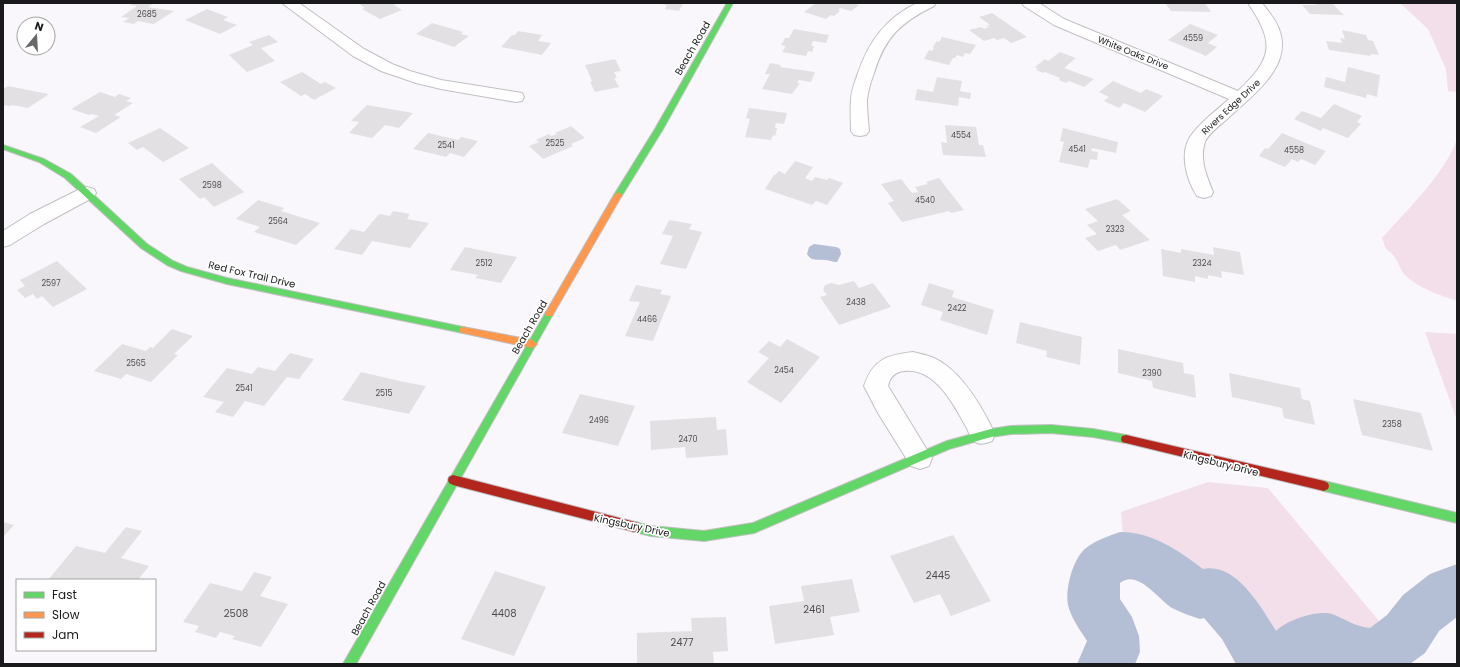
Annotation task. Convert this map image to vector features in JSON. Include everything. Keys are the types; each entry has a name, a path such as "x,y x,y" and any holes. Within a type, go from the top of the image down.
{"street":[{"path":"289,3 313,17 364,55 389,69 419,80 516,97"},
{"name":"Beach Road","path":"349,664 612,204 659,129 730,3"},
{"path":"860,131 860,93 874,49 879,40 895,23 909,13 929,3"},
{"name":"White Oaks Drive","path":"1029,3 1044,13 1077,30 1240,98"},
{"name":"Rivers Edge Drive","path":"1204,192 1196,173 1193,159 1195,143 1199,136 1263,76 1275,50 1271,28 1263,13 1255,3"},
{"name":"Red Fox Trail Drive","path":"3,147 43,161 76,182 144,246 164,259 203,274 254,287 532,344"},
{"path":"3,240 37,219 87,193"},
{"path":"920,458 886,406 876,386 879,374 888,366 902,362 917,363 930,365 940,372 965,403 983,434"},
{"name":"Kingsbury Drive","path":"453,480 651,531 704,536 754,528 920,458 947,445 983,434 1033,428 1073,429 1457,518"}],"shaded area":[{"path":"1400,3 1457,3 1457,92 1448,91 1446,69 1428,29"},
{"path":"1457,139 1457,301 1417,285 1406,276 1394,256 1386,249 1382,238 1414,204 1435,178 1444,165"},
{"path":"1425,332 1457,334 1457,420"},
{"path":"1208,482 1268,488 1384,627 1369,633 1338,628 1295,626 1268,633 1255,625 1236,595 1204,584 1179,570 1124,546 1121,512"}],"water":[{"path":"814,244 836,247 840,249 841,254 837,262 815,260 811,258 807,254 809,247"}],"building":[{"path":"134,3 154,3 148,7 174,11 154,24 138,21 134,24 123,22 129,18 121,17 137,6 130,5"},
{"path":"358,3 398,3 394,5 402,10 380,19 362,9 365,8"},
{"path":"655,3 683,3 679,11 665,9 667,5"},
{"path":"816,3 854,3 859,5 851,11 840,8 838,10 840,11 834,16 831,15 826,19 804,12"},
{"path":"1165,3 1205,3 1211,12 1171,11"},
{"path":"1314,3 1332,3 1344,15 1310,14 1302,5 1316,5"},
{"path":"207,9 228,17 223,20 237,25 220,34 185,20"},
{"path":"992,13 1027,37 1011,43 1004,38 997,40 994,38 984,41 969,30 981,27 984,29 989,27 986,26 990,25 979,17"},
{"path":"432,23 463,32 461,34 469,36 454,47 416,34"},
{"path":"1190,24 1218,35 1208,43 1217,47 1206,56 1168,40"},
{"path":"794,29 829,35 826,43 813,41 811,46 814,46 812,52 808,51 806,56 782,52 786,46 781,45 785,38 789,38"},
{"path":"1342,30 1366,35 1368,40 1373,41 1379,55 1370,54 1371,56 1329,50 1326,41 1342,43 1340,38 1345,39"},
{"path":"518,31 542,35 538,41 551,43 542,55 501,47"},
{"path":"269,35 278,42 261,48 275,61 247,72 229,55 253,45 249,42"},
{"path":"942,37 976,45 970,54 965,53 963,57 957,55 953,58 949,65 924,59 929,50 932,51 937,41 939,42"},
{"path":"1060,52 1076,58 1064,68 1094,79 1084,87 1069,81 1066,83 1059,80 1060,78 1036,70 1038,69 1035,67 1045,59 1048,61"},
{"path":"615,59 621,71 614,72 617,78 614,78 619,87 595,92 590,82 592,81 585,65"},
{"path":"770,63 781,65 780,67 815,72 811,82 799,80 797,83 800,83 792,94 762,89 770,74 765,74"},
{"path":"1348,67 1380,75 1377,97 1367,94 1366,98 1324,87 1326,77 1345,82"},
{"path":"302,72 321,84 325,82 336,88 314,100 305,94 301,96 280,82"},
{"path":"937,77 962,81 960,91 971,93 970,99 959,97 958,106 915,100 917,89 933,92"},
{"path":"1113,81 1141,93 1146,89 1163,96 1145,112 1124,103 1119,108 1104,101 1109,97 1099,92"},
{"path":"8,86 49,94 28,108 3,105 3,89"},
{"path":"100,92 115,97 119,94 131,98 126,101 133,103 114,115 121,117 96,133 80,127 99,116 92,114 89,115 71,109"},
{"path":"1334,104 1362,116 1357,122 1361,124 1348,138 1323,128 1321,131 1294,119 1302,111 1321,118"},
{"path":"367,105 413,113 399,128 385,125 372,138 349,133 359,122 351,121"},
{"path":"749,108 787,113 784,124 776,123 775,128 777,128 775,136 773,135 771,140 745,137 750,119 746,118"},
{"path":"945,125 976,127 979,145 983,145 986,157 943,155 941,142 947,143"},
{"path":"571,126 585,138 571,144 573,146 543,159 529,146 539,142 536,140 549,134 551,136 557,134 555,133"},
{"path":"160,128 189,148 163,162 143,147 137,150 128,143"},
{"path":"1063,128 1118,142 1116,153 1092,148 1091,151 1098,152 1097,160 1090,159 1088,168 1059,162 1064,142 1060,141"},
{"path":"428,133 458,140 461,137 478,141 464,157 450,153 446,157 413,149"},
{"path":"1282,133 1326,151 1315,165 1301,159 1298,162 1292,159 1285,167 1259,156 1265,148 1268,149"},
{"path":"795,161 813,167 805,178 812,181 815,177 827,180 829,178 843,183 827,205 816,201 812,205 765,189 774,175 779,171 785,174"},
{"path":"212,163 244,192 214,207 204,197 200,199 179,179"},
{"path":"939,178 964,210 951,213 949,211 902,222 888,203 894,201 881,184 901,179 912,193 918,192 915,187 928,184 926,182"},
{"path":"1117,199 1131,211 1122,215 1150,240 1120,250 1116,245 1098,251 1085,238 1097,234 1087,225 1098,221 1085,209"},
{"path":"258,200 284,208 281,211 320,223 296,245 254,232 260,227 236,219"},
{"path":"393,211 410,214 407,219 429,223 410,248 372,241 362,255 334,249 351,229 364,232 379,214 390,216"},
{"path":"669,220 692,224 689,229 702,232 686,269 660,264 673,236 662,234"},
{"path":"465,247 517,257 501,283 475,278 478,275 450,270"},
{"path":"1213,247 1240,252 1244,275 1221,271 1222,278 1208,275 1208,279 1195,276 1195,282 1163,276 1161,249 1181,253 1181,249 1214,255"},
{"path":"57,261 87,289 53,307 42,296 37,299 33,294 25,298 17,290 25,286 20,280"},
{"path":"854,281 859,288 873,283 891,307 839,325 820,297 827,295 823,290 825,285 831,283 839,285"},
{"path":"929,283 954,291 952,297 994,310 987,335 940,320 943,312 921,305"},
{"path":"636,285 662,290 660,294 671,296 653,341 625,336 640,302 629,301"},
{"path":"1020,322 1082,337 1080,365 1046,357 1047,351 1016,343"},
{"path":"172,329 193,336 174,354 178,355 151,382 126,374 121,379 94,371 122,344 146,351 150,347 153,348"},
{"path":"787,339 820,357 781,403 747,382 769,358 758,352 769,341 780,347"},
{"path":"1118,349 1183,363 1184,373 1194,375 1196,398 1153,388 1152,381 1118,373"},
{"path":"290,353 314,359 299,379 287,377 264,406 245,401 233,417 215,412 224,402 203,397 227,368 252,374 258,367 275,371"},
{"path":"361,372 426,386 409,414 342,400"},
{"path":"1229,373 1300,388 1302,399 1310,401 1315,425 1284,418 1282,408 1232,397"},
{"path":"580,394 635,406 618,446 562,433"},
{"path":"1353,399 1421,413 1433,451 1362,435"},
{"path":"716,417 717,430 726,429 728,455 686,458 685,447 651,450 650,421"},
{"path":"3,522 14,525 3,537"},
{"path":"126,527 142,531 121,558 149,566 139,579 49,579 76,546 105,553"},
{"path":"953,535 991,601 951,616 940,594 914,603 890,556"},
{"path":"495,571 546,587 514,656 461,639"},
{"path":"254,572 272,577 260,596 288,604 261,647 232,639 235,636 220,632 216,638 195,632 199,626 183,622 210,583 242,591"},
{"path":"852,579 860,612 830,617 834,635 775,644 769,606 804,601 801,586"},
{"path":"726,617 728,651 713,652 714,664 637,664 637,633 692,631 691,618"}],"waterway":[{"path":"1104,664 1111,657 1113,652 1113,636 1094,605 1095,577 1103,565 1120,555 1134,555 1151,561 1191,591 1200,594 1210,592 1218,595 1240,621 1258,651 1272,663 1277,664 1286,661 1300,644 1323,639 1332,641 1358,654 1381,656 1388,648 1406,634 1421,613 1448,592 1457,589"}],"traffic: fast":[{"path":"618,195 659,129 730,3"},
{"path":"3,147 22,153 60,170 76,182 144,246 156,255 184,269 212,278 463,330"},
{"path":"349,664 549,314"},
{"path":"635,527 651,531 704,536 754,528 947,445 991,433 1011,430 1051,429 1093,433 1126,439"},
{"path":"1324,486 1457,518"}],"traffic: slow":[{"path":"549,314 618,195"},
{"path":"463,330 532,344"}],"traffic: jam":[{"path":"1126,439 1324,486"},
{"path":"453,480 635,527"}]}
